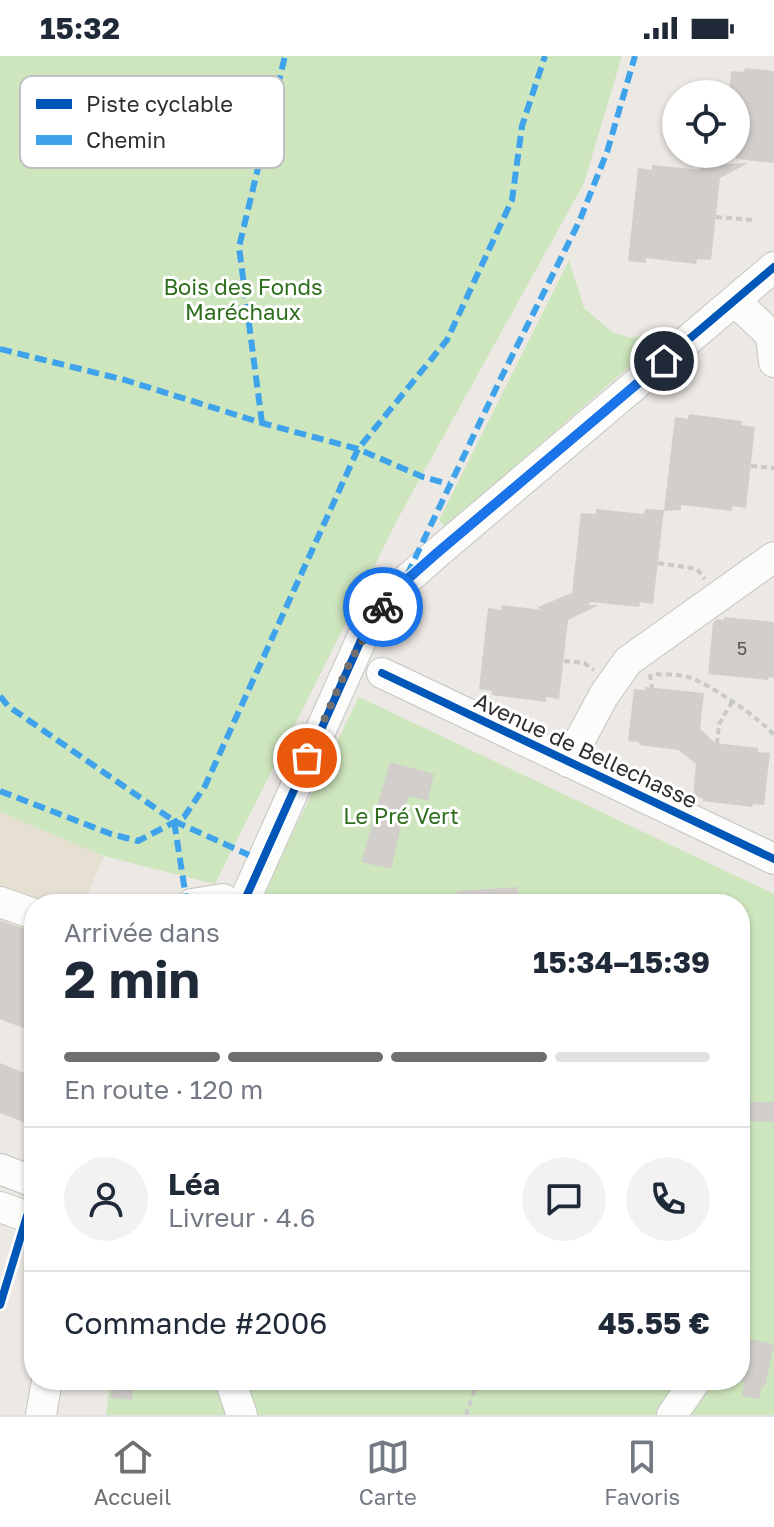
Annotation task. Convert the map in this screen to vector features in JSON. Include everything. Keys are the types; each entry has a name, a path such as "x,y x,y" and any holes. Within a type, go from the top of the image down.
{"street":[{"path":"234,894 279,826 285,806 351,660 382,608 403,583 774,267"},
{"path":"735,301 771,335 774,362"},
{"path":"568,762 604,695 628,661 774,557"},
{"name":"Avenue de Bellechasse","path":"382,673 774,859"},
{"path":"0,902 24,910"},
{"path":"0,1169 24,1178"},
{"path":"0,1207 24,1215"},
{"path":"41,1415 45,1390"},
{"path":"233,1390 242,1415"},
{"path":"672,1415 689,1390"}],"path":[{"path":"716,217 753,220"},
{"path":"751,466 774,468"},
{"path":"658,563 697,569 718,597"},
{"path":"652,688 650,672 691,677 732,702 769,728 774,735"},
{"path":"717,744 719,724 732,702"},
{"path":"466,1415 476,1390"}],"shaded area":[{"path":"0,812 104,856 87,894 24,894 24,1028 0,1019"}],"green space":[{"name":"Bois des Fonds Maréchaux","path":"0,56 622,56 584,183 402,511 215,884 104,856 0,812"},
{"path":"569,260 584,308 612,332 631,338 655,333 661,339 445,527 439,520"},
{"name":"Le Pré Vert","path":"359,697 774,894 774,1415 106,1415 109,1390 750,1390 750,894 263,894"}],"building":[{"path":"745,68 774,71 774,163 750,160 750,80 730,80 731,71 744,72"},
{"path":"652,165 700,170 739,168 720,178 711,260 697,259 696,264 646,258 646,263 628,261 638,168 652,170"},
{"path":"689,414 742,421 741,425 755,427 746,508 732,506 732,511 681,505 681,510 664,511 675,417 688,419"},
{"path":"596,509 644,514 645,509 664,510 653,604 640,602 639,607 590,602 589,605 599,605 568,620 559,699 546,697 546,702 492,695 492,691 479,689 488,608 502,610 502,605 550,611 538,607 572,593 581,513 596,514"},
{"path":"724,617 774,622 774,678 708,674 713,623 717,619 724,620"},
{"path":"645,687 704,693 700,729 715,743 758,748 758,752 770,753 764,805 753,804 752,807 693,797 696,764 679,750 628,741 634,689 645,690"},
{"path":"390,762 434,774 428,801 408,796 391,869 361,862"},
{"path":"518,887 518,894 457,894 457,891"},
{"path":"0,921 24,929 24,1028 0,1019"},
{"path":"0,1063 24,1073 24,1122 0,1113"},
{"path":"750,1102 774,1102 774,1122 750,1121"},
{"path":"750,1339 774,1344 759,1399 742,1396 743,1390 750,1390"},
{"path":"111,1390 133,1390 132,1400 110,1398"}],"marked path":[{"path":"280,76 285,56"},
{"path":"0,791 111,834 138,841 184,817 205,786 358,449 447,340 512,200 522,126 545,56"},
{"path":"407,575 579,222 607,152 635,56"},
{"path":"258,168 239,247 262,423"},
{"path":"0,349 125,380 358,449 423,477 449,484"},
{"path":"0,696 8,706 174,821 185,894"},
{"path":"174,821 249,855"}],"cycle path":[{"path":"247,894 362,638 403,583 774,267"},
{"path":"382,673 774,859"},
{"path":"0,1305 24,1226"}],"way so far":[{"path":"307,758 362,638 383,607"}],"route":[{"path":"383,607 403,583 437,553 664,361"}]}
